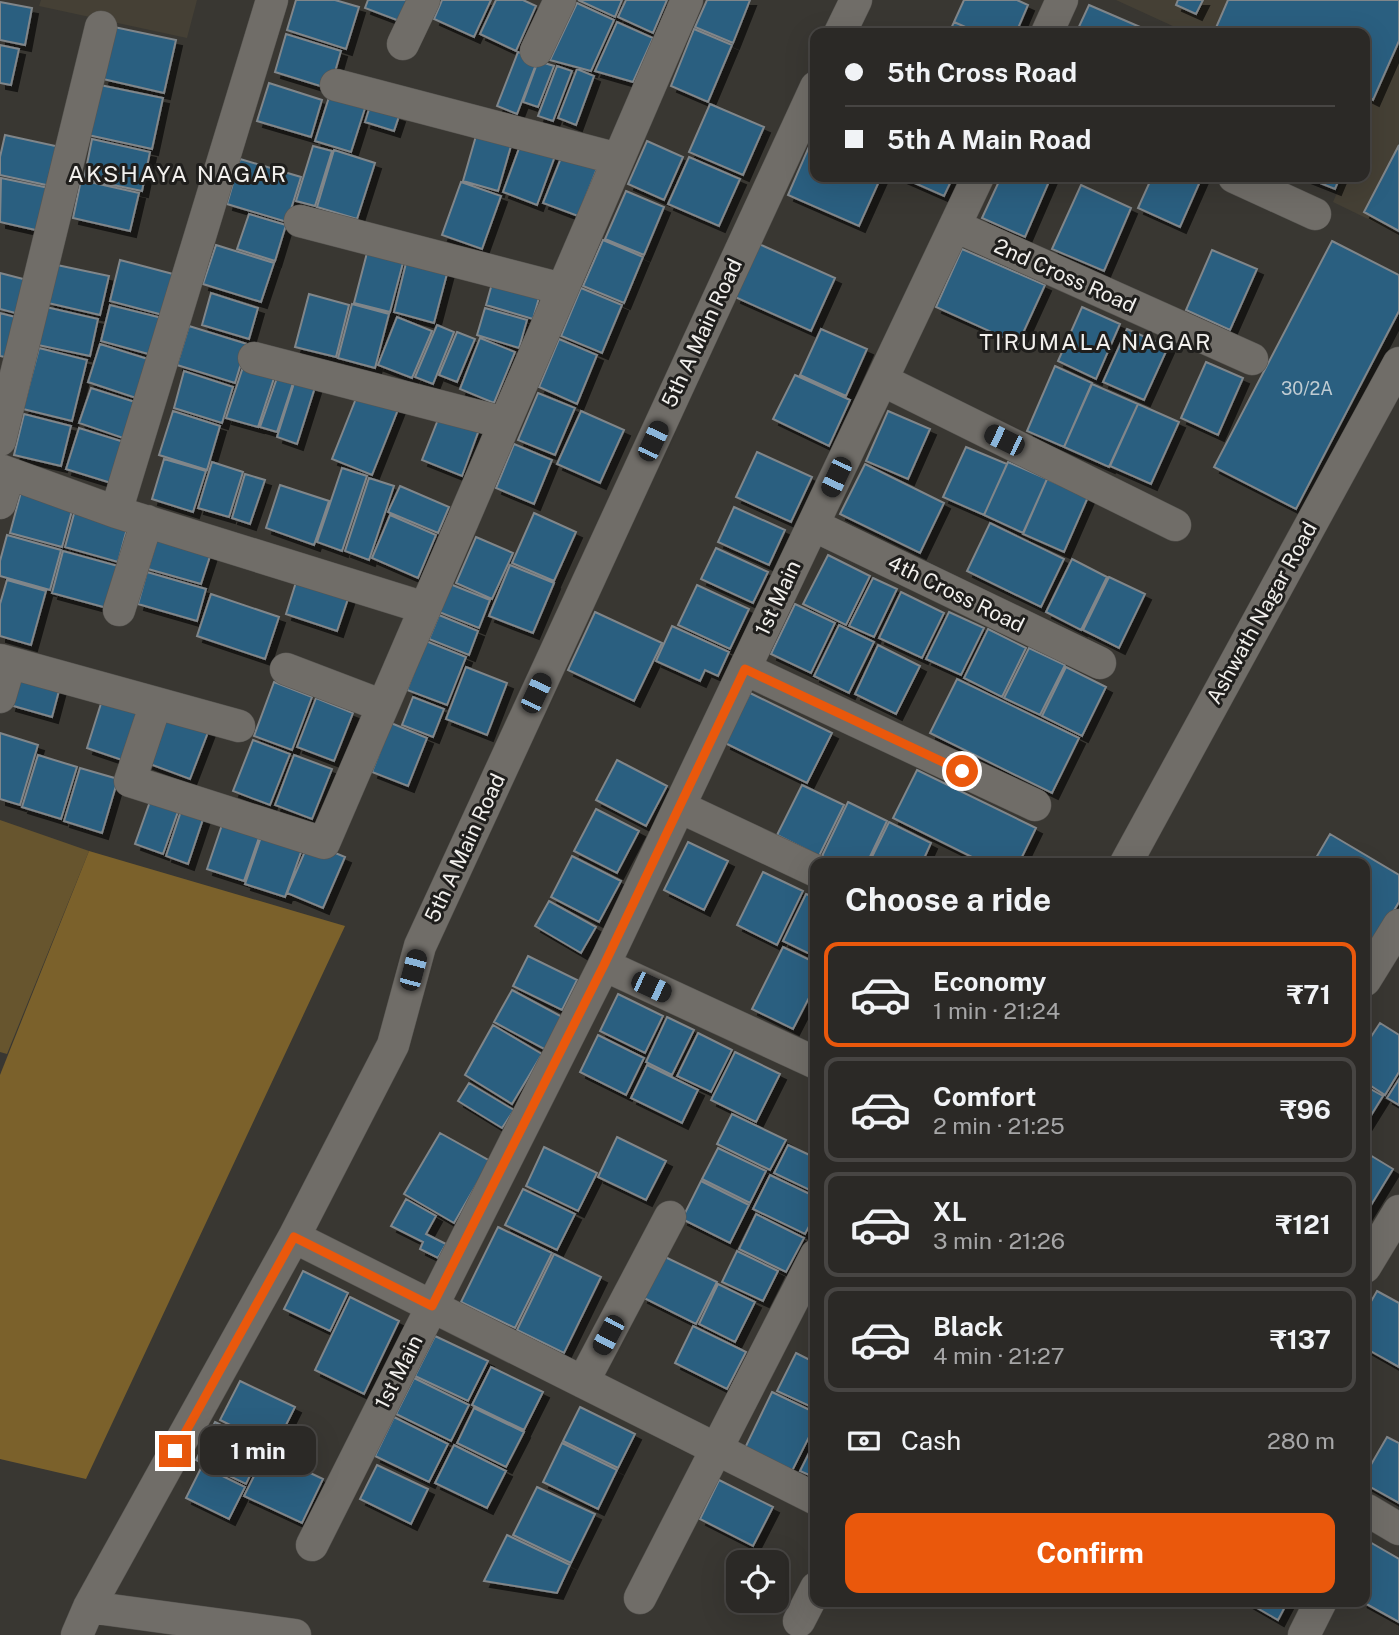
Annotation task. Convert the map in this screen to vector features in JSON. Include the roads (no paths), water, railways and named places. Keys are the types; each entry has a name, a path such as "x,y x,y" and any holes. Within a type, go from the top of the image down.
{"street":[{"path":"116,512 271,0"},
{"path":"404,44 424,0"},
{"path":"536,51 560,0"},
{"path":"156,703 130,781 324,843 687,0"},
{"path":"843,28 856,0"},
{"path":"1049,28 1062,0"},
{"path":"0,440 102,27"},
{"path":"336,85 618,159"},
{"name":"5th A Main Road","path":"83,1621 294,1237 393,1045 420,946 810,101"},
{"name":"1st Main","path":"312,1545 604,965 976,182"},
{"path":"1245,182 1315,214"},
{"path":"300,221 562,289"},
{"name":"2nd Cross Road","path":"955,226 1252,359"},
{"path":"254,358 505,423"},
{"name":"Ashwath Nagar Road","path":"1129,858 1399,363"},
{"path":"882,380 1175,525"},
{"path":"0,503 5,472 116,512 425,608"},
{"path":"119,610 147,521"},
{"name":"4th Cross Road","path":"813,525 1100,663"},
{"path":"0,697 5,662 240,726"},
{"path":"286,669 383,706"},
{"path":"745,669 1035,805"},
{"path":"680,807 810,868"},
{"path":"1370,972 1399,925"},
{"path":"604,965 810,1060"},
{"path":"1370,1259 1399,1211"},
{"path":"583,1382 670,1217"},
{"path":"294,1237 810,1496"},
{"path":"640,1598 810,1267"},
{"path":"1370,1512 1399,1529"},
{"path":"800,1621 810,1600"},
{"path":"1304,1635 1318,1607"},
{"path":"83,1621 295,1635"}],"district":[{"name":"AKSHAYA NAGAR","path":"178,174"},
{"name":"TIRUMALA NAGAR","path":"1096,342"}]}
